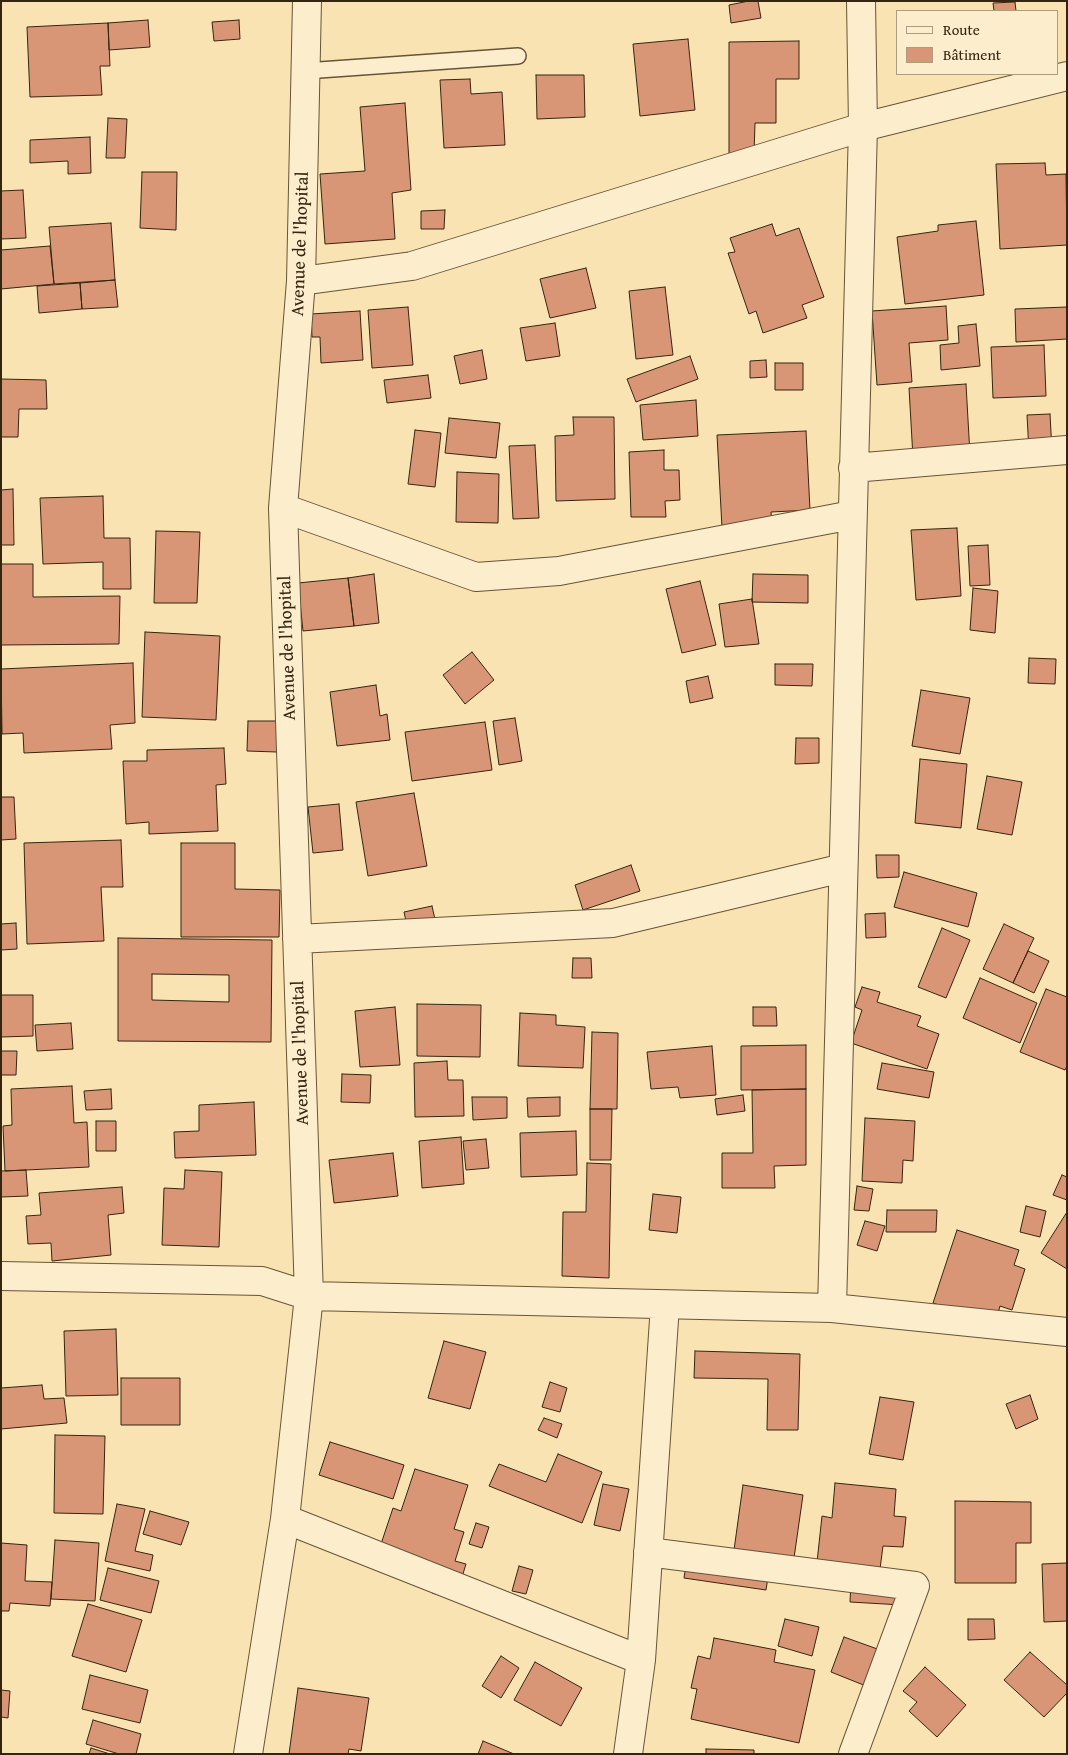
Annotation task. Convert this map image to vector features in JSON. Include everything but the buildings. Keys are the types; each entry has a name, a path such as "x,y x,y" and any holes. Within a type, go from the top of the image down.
{"street":[{"name":"Avenue de l'hopital","path":"248,1754 284,1519 309,1296 284,508 301,281 307,1"},
{"path":"832,1308 863,128 861,1"},
{"path":"301,281 412,266 863,128 1067,76"},
{"path":"853,468 1067,450"},
{"path":"284,508 476,577 559,571 852,515"},
{"path":"297,939 613,923 843,868"},
{"path":"1,1276 262,1281 309,1296 832,1308 1067,1332"},
{"path":"628,1754 641,1660 665,1304"},
{"path":"284,1519 641,1660"},
{"path":"648,1552 915,1586 853,1754"}],"lane":[{"path":"305,71 518,56"}]}
